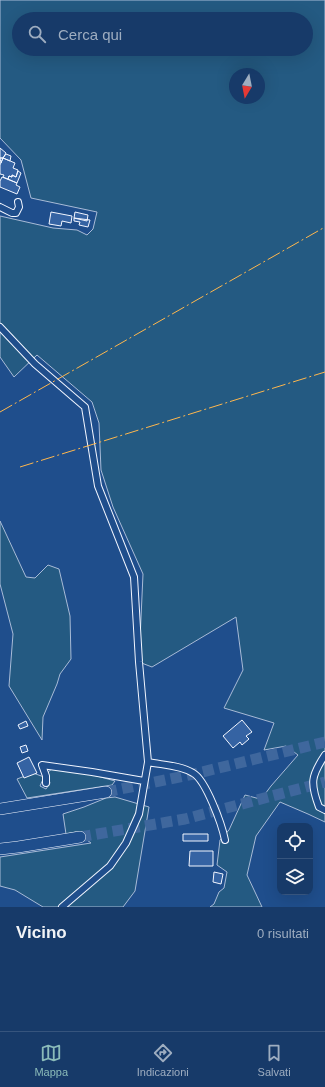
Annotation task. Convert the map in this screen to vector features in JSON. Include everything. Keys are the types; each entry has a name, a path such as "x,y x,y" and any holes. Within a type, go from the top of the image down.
{"highway":[{"path":"0,809 106,792"},
{"path":"0,849 80,837"}],"street":[{"path":"0,207 12,213 16,213 19,207 18,202"},
{"path":"0,327 35,364 85,407 98,486 134,577 139,662 148,762 139,814 126,843 110,866 62,907"},
{"path":"325,755 313,776 316,798 319,807 325,810"},
{"path":"148,762 185,769 198,776 203,783 222,826 225,840"},
{"path":"46,783 46,776 42,765 144,781"}],"shaded area":[{"path":"0,0 325,0 325,822 280,802 256,836 247,875 262,907 210,907 214,904 219,892 224,888 227,872 217,865 220,840 229,830 245,795 260,799 262,798 298,755 286,746 264,750 274,723 224,708 243,670 236,617 152,667 139,662 143,574 113,507 101,470 99,423 92,402 37,355 14,377 0,357 0,216 53,228 77,230 87,235 93,229 97,212 31,198 21,160 0,138"},
{"path":"0,521 26,577 35,578 48,565 59,569 70,616 71,659 60,674 43,717 42,740 9,686 13,634 0,584"},
{"path":"65,767 115,781 112,785 27,798 17,779 33,773 44,777 40,786 46,789 50,783 47,773 53,768"},
{"path":"115,797 149,807 135,891 123,907 43,907 15,890 0,886 0,857 91,843 76,832 66,834 63,814 106,798"}],"building":[{"path":"0,148 6,153 3,158 0,158"},
{"path":"6,154 11,156 10,161 3,158"},
{"path":"3,158 15,163 13,168 18,170 16,177 12,175 12,177 9,176 8,179 3,177 4,175 0,174 0,165"},
{"path":"18,171 21,173 17,183 8,179 9,176 12,177 12,175 16,177"},
{"path":"2,177 17,183 16,185 20,187 17,194 0,187"},
{"path":"51,212 72,216 71,223 62,221 61,226 49,224"},
{"path":"75,212 88,215 87,221 74,218"},
{"path":"74,218 90,220 88,227 79,225 80,222 74,221"},
{"path":"242,720 252,732 246,736 249,739 242,745 240,742 233,748 223,736"},
{"path":"26,721 28,726 20,729 18,725"},
{"path":"26,745 28,751 22,753 20,747"},
{"path":"29,757 37,773 24,778 17,763"},
{"path":"183,834 208,834 208,841 183,841"},
{"path":"190,851 213,851 213,866 189,866"},
{"path":"214,872 223,874 221,884 213,882"}],"tunnel":[{"path":"106,792 194,774 325,742"},
{"path":"80,837 185,819 325,782"}],"power":[{"path":"0,412 325,227"},
{"path":"20,467 325,372"}]}
